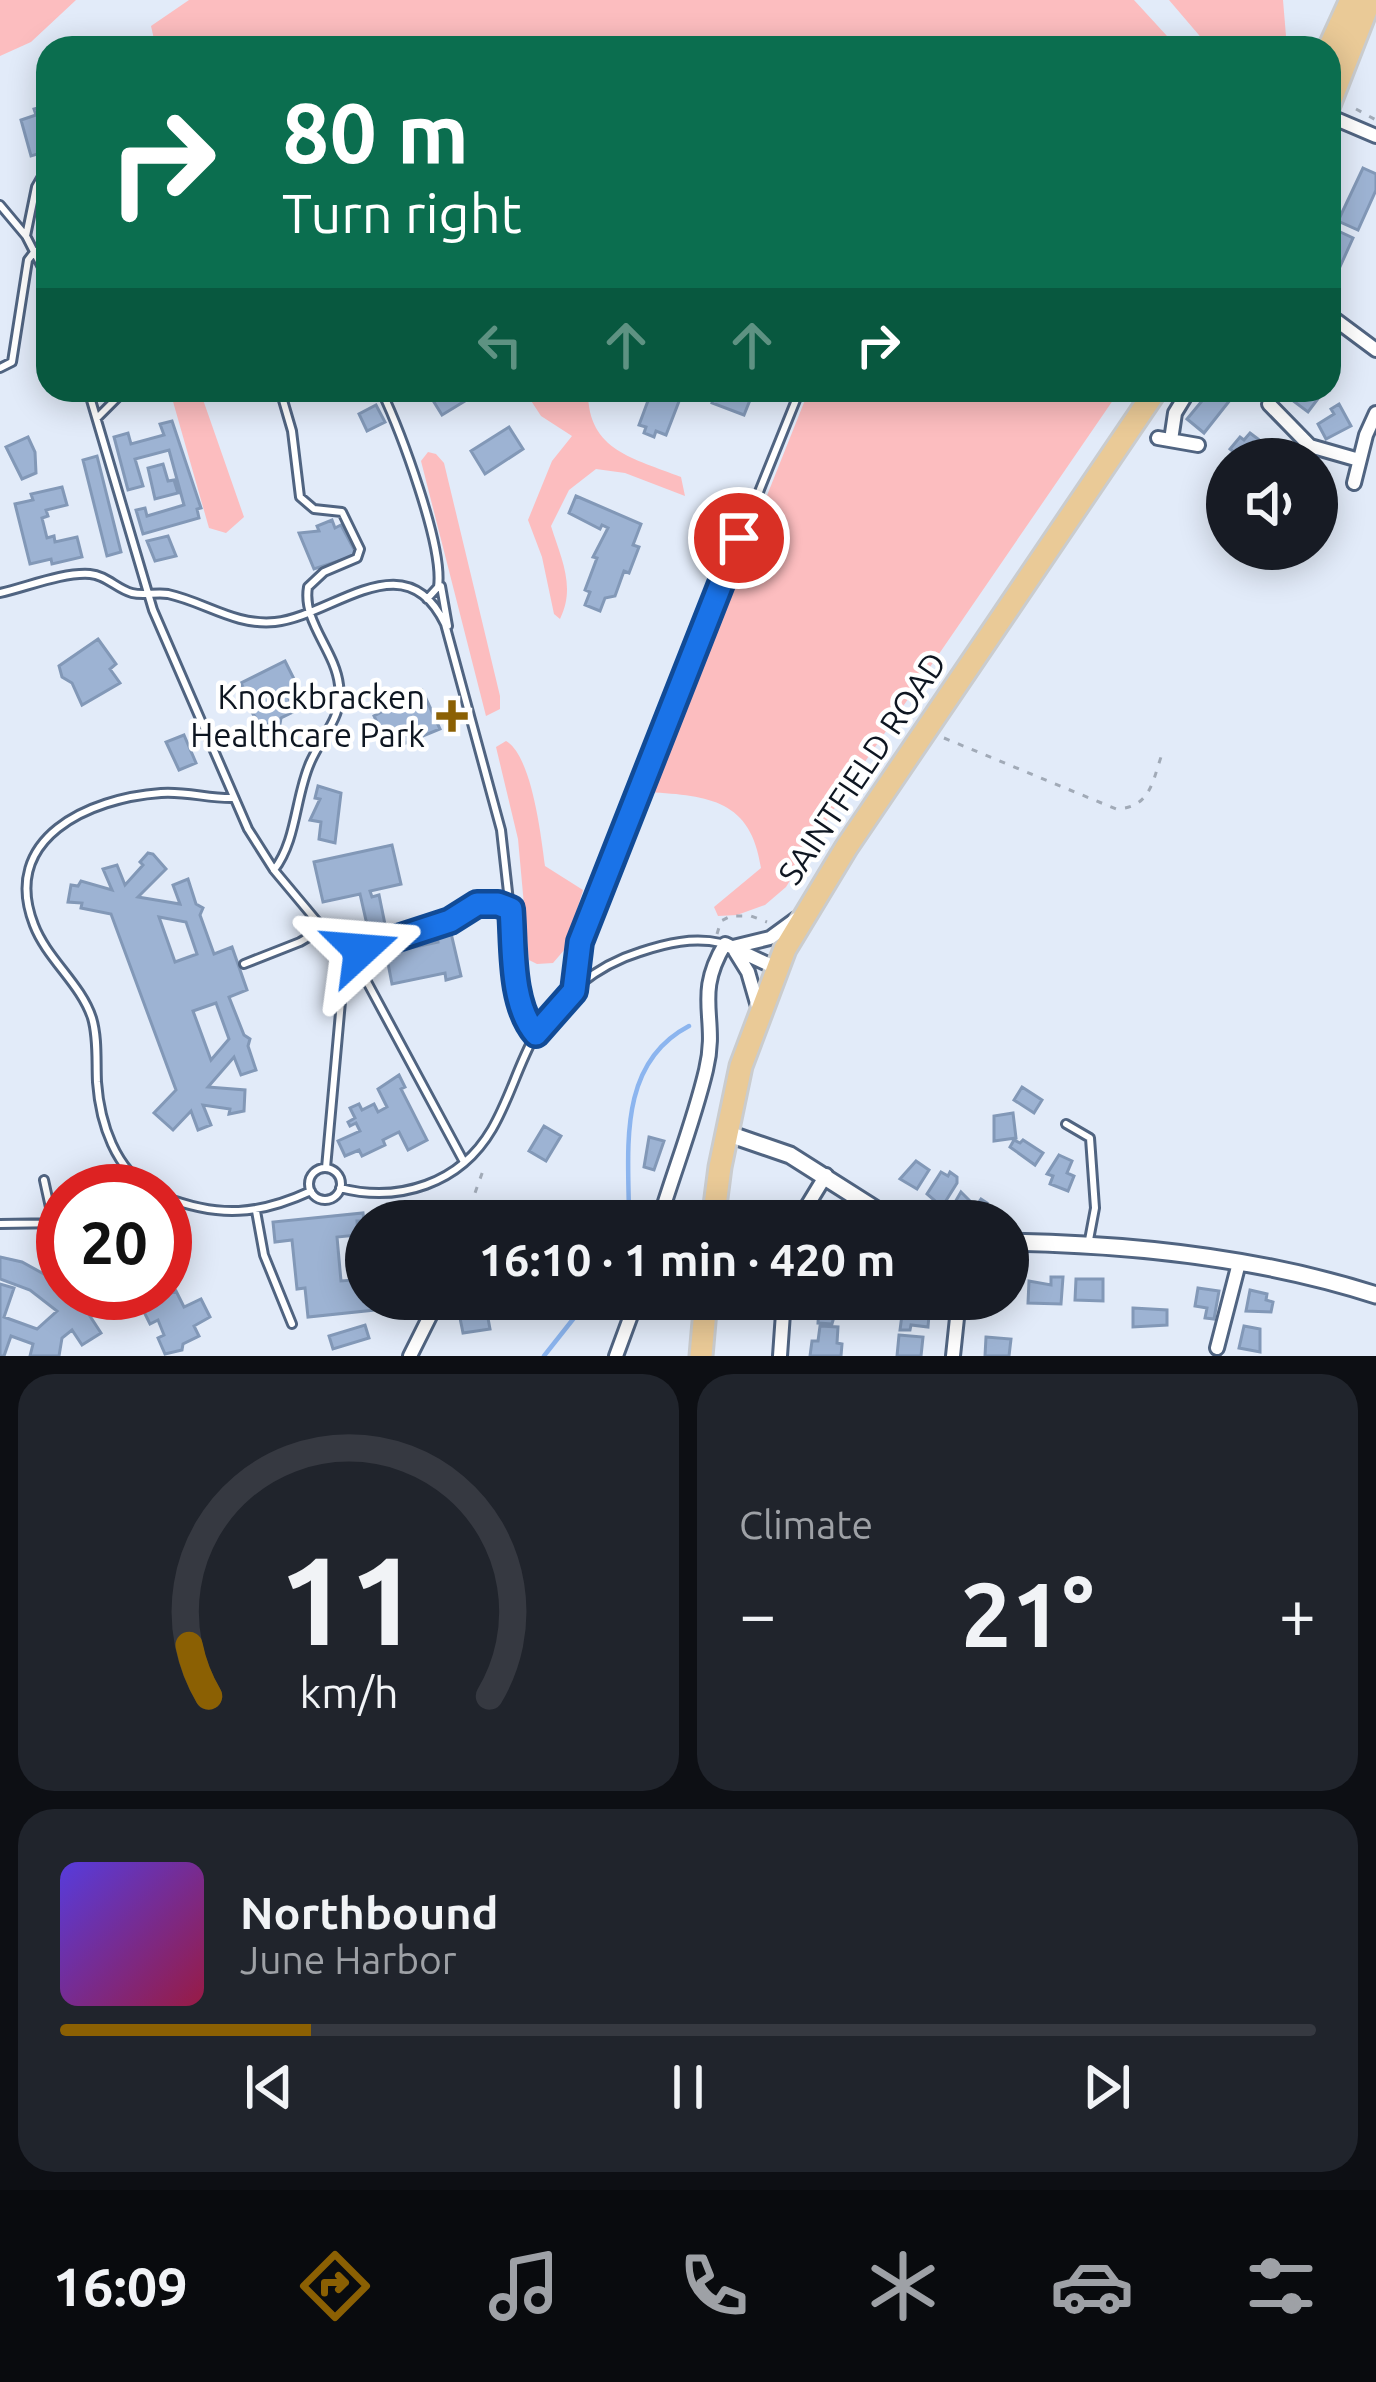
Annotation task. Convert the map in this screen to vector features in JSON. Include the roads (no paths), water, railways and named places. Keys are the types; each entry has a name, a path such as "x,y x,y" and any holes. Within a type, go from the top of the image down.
{"highway":[{"path":"1334,36 1351,0"},
{"path":"1341,74 1370,0"},
{"name":"SAINTFIELD ROAD","path":"716,1200 726,1133 759,1011 809,906 1148,402"},
{"path":"701,1356 704,1320"}],"street":[{"path":"1341,121 1376,136"},
{"path":"1341,324 1376,350"},
{"path":"1182,402 1165,439 1198,445"},
{"path":"1269,404 1310,446 1359,460"},
{"path":"1354,483 1376,413"},
{"path":"724,945 770,938 809,906"},
{"path":"724,945 776,968"},
{"path":"724,945 748,972 759,1011"},
{"path":"666,1200 707,1069 711,1039 707,980 724,945"},
{"path":"726,1133 790,1155 864,1200"},
{"path":"811,1200 826,1174"},
{"path":"1029,1243 1089,1244 1239,1263 1376,1295"},
{"path":"1217,1348 1239,1263"},
{"path":"410,1356 428,1320"},
{"path":"616,1356 629,1320"},
{"path":"780,1356 783,1320"},
{"path":"952,1356 956,1320"}],"lane":[{"path":"26,236 36,187"},
{"path":"0,205 36,255"},
{"path":"0,368 13,362 28,260 34,251"},
{"path":"92,402 148,594 248,829 274,870 348,956 388,1015 464,1162"},
{"path":"98,418 113,402"},
{"path":"274,870 288,843 310,761 339,710 336,667 309,612 307,593 313,580 357,558 360,549 341,512 314,509 300,497 284,402"},
{"path":"386,402 408,453 449,635"},
{"path":"574,991 580,942 599,890 795,402"},
{"path":"0,593 92,574 129,592 167,594 221,614 261,622 287,620 381,584 410,588 427,598 441,614 449,635 498,814 520,999 528,1026 536,1034"},
{"path":"427,598 436,591 439,576"},
{"path":"122,1164 100,1102 90,1012 35,928 26,896 27,871 54,831 106,802 159,793 234,797"},
{"path":"348,956 450,921 477,904 511,909"},
{"path":"244,964 300,943 324,928"},
{"path":"340,1188 402,1193 435,1182 464,1162 494,1125 536,1034 602,968 685,941 724,945"},
{"path":"326,1168 348,956"},
{"path":"1066,1124 1090,1138 1095,1208 1089,1244"},
{"path":"311,1191 324,1200 340,1188 338,1175 326,1168"},
{"path":"311,1191 313,1173 326,1168"},
{"path":"192,1206 230,1214 256,1211 311,1191"},
{"path":"256,1211 264,1255 292,1324"},
{"path":"0,1224 36,1223"}],"waterway":[{"path":"629,1200 629,1139 638,1086 665,1042 689,1026"},
{"path":"544,1356 572,1320"}],"place":[{"name":"Knockbracken Healthcare Park","path":"452,716"}]}
